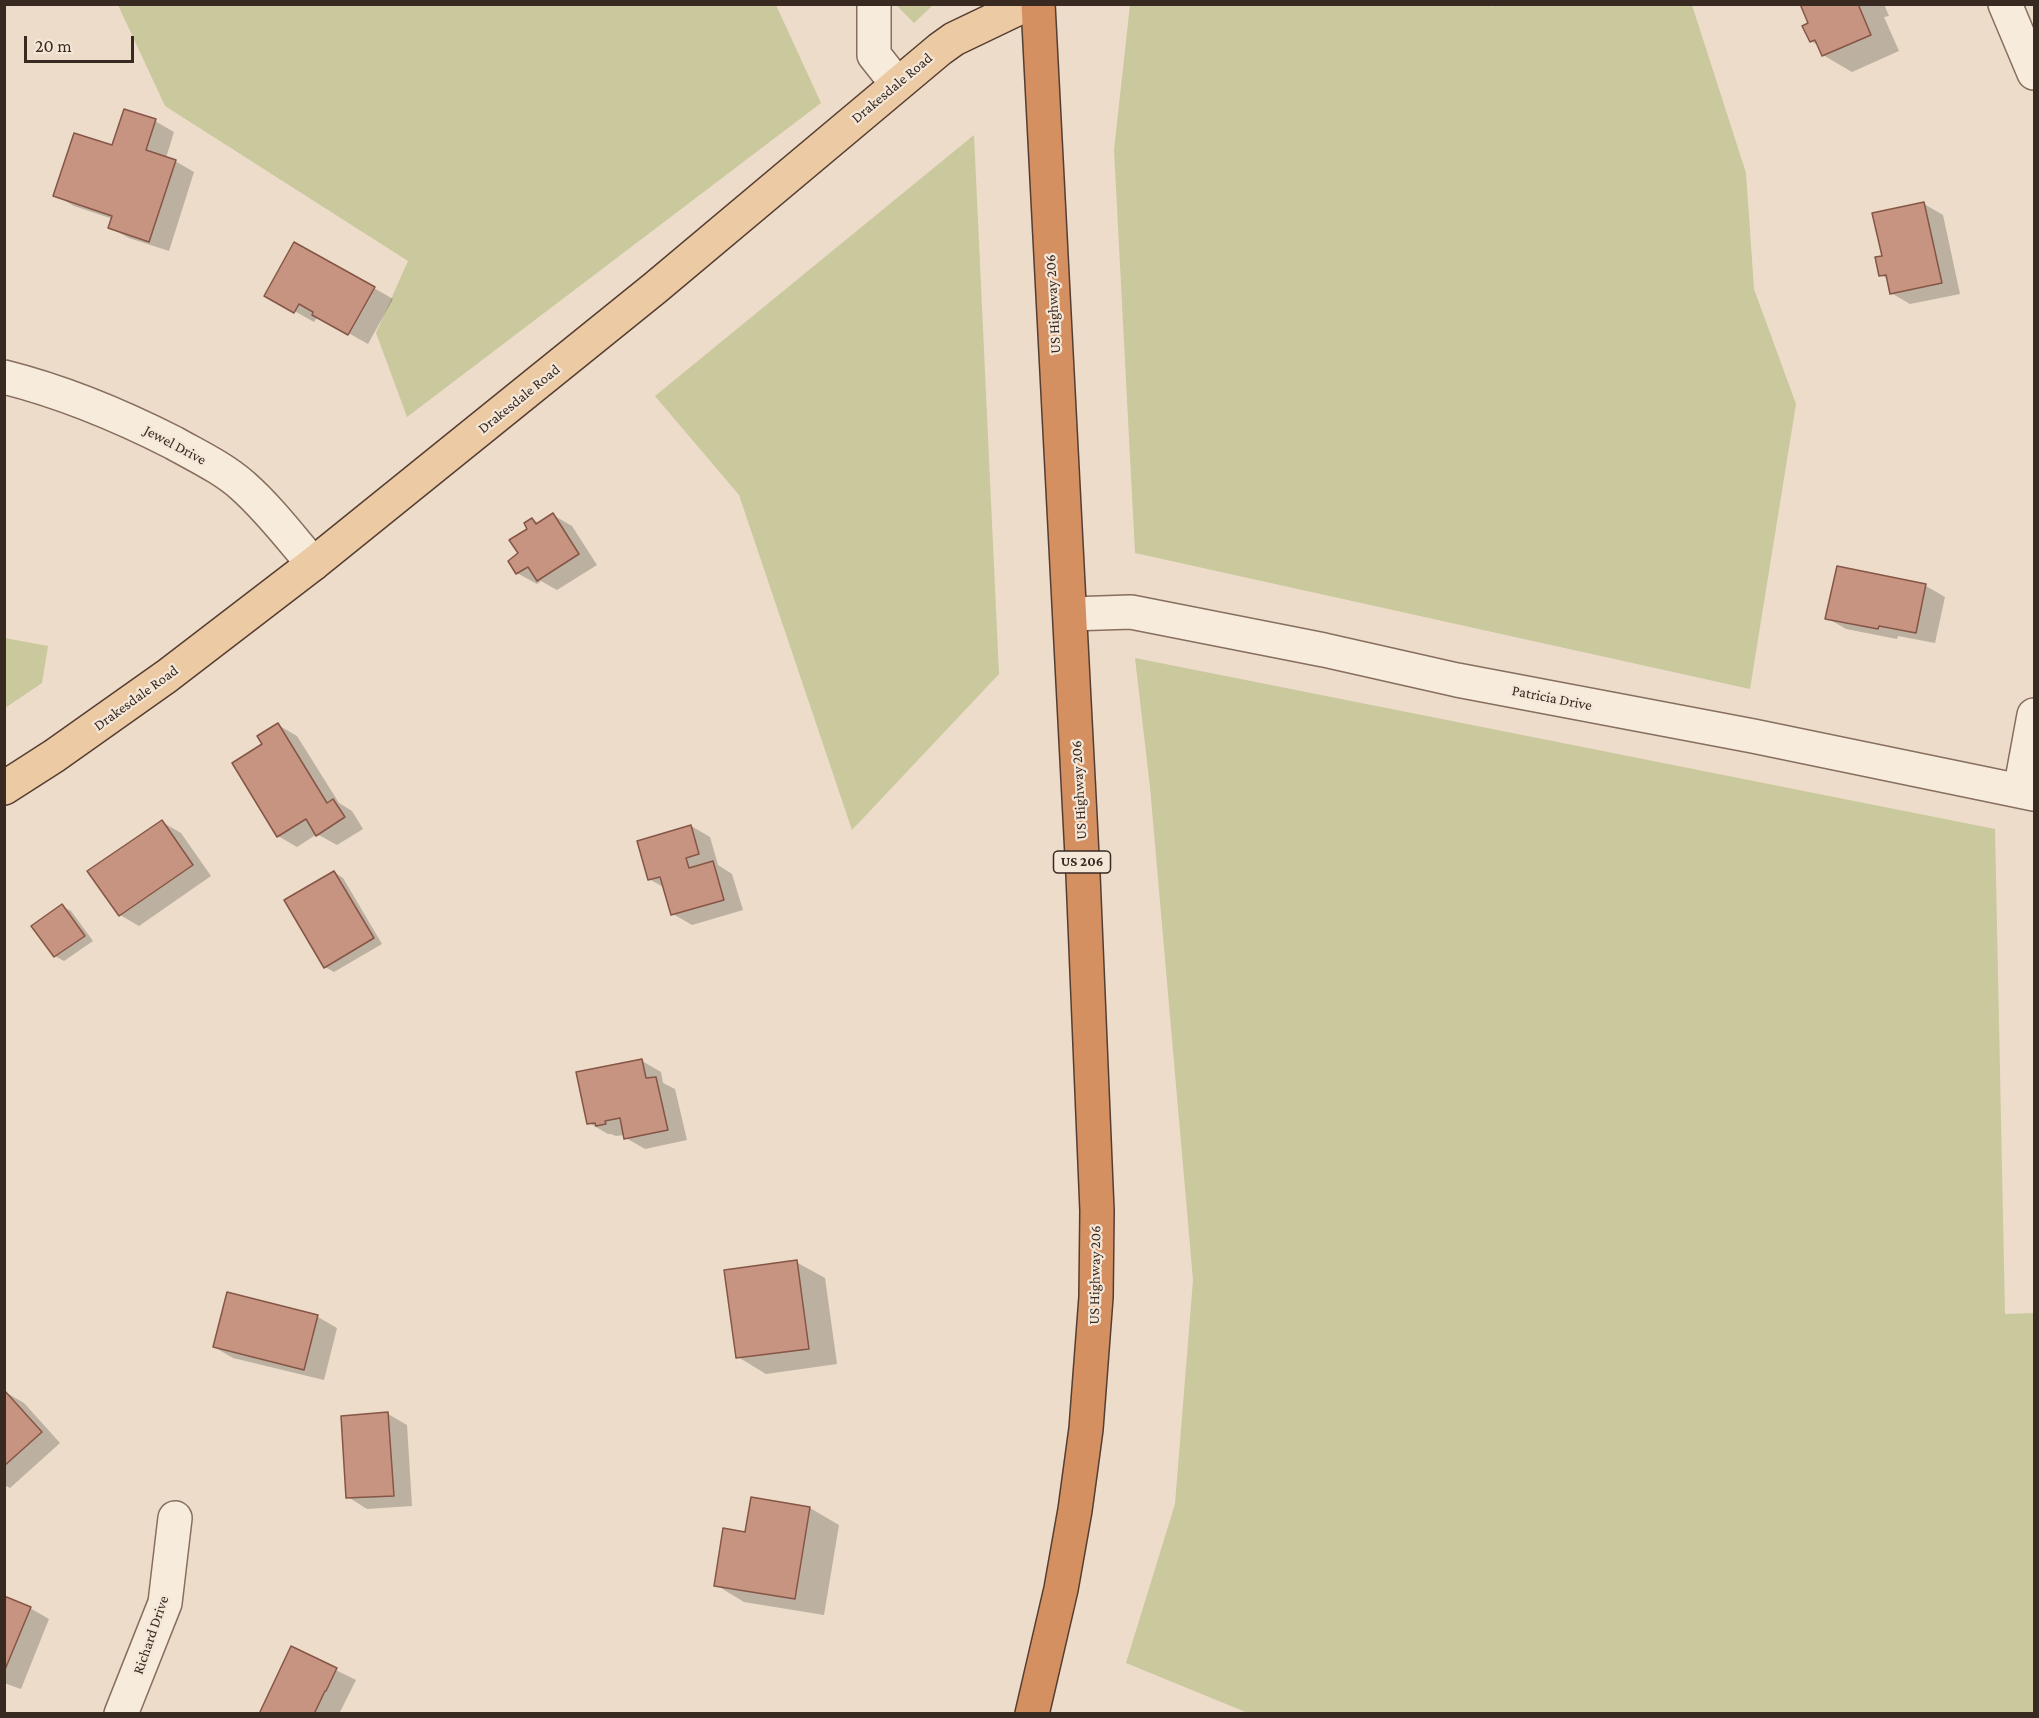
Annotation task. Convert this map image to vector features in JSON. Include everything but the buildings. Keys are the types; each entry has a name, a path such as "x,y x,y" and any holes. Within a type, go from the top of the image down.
{"highway":[{"name":"US Highway 206","path":"1032,1713 1061,1589 1072,1527 1086,1429 1096,1297 1095,1146 1038,4"}],"main road":[{"name":"Drakesdale Road","path":"4,788 54,756 167,676 313,564 655,288 940,49 954,39 1027,4"}],"street":[{"path":"874,4 874,55 897,84"},
{"path":"2005,4 2034,73"},
{"name":"Jewel Drive","path":"4,377 63,394 126,418 212,465 242,484 313,564"},
{"name":"Patricia Drive","path":"1070,614 1131,612 1324,650 1457,680 1753,736 2027,793"},
{"path":"2027,793 2034,715"},
{"name":"Richard Drive","path":"121,1713 165,1603 175,1518"}],"shaded area":[{"path":"898,4 933,5 914,23 899,8"},
{"path":"1498,4 1692,5 1746,173 1754,289 1796,404 1750,689 1135,553 1114,150 1130,5 1491,5 1492,7"},
{"path":"118,5 776,5 821,103 407,417 376,333 408,261 165,106"},
{"path":"974,135 999,674 852,830 739,495 655,396"},
{"path":"5,638 48,646 42,683 5,708"},
{"path":"1135,658 1995,829 2005,1314 2034,1313 2034,1713 1248,1713 1126,1663 1175,1504 1193,1280 1150,787"}]}
